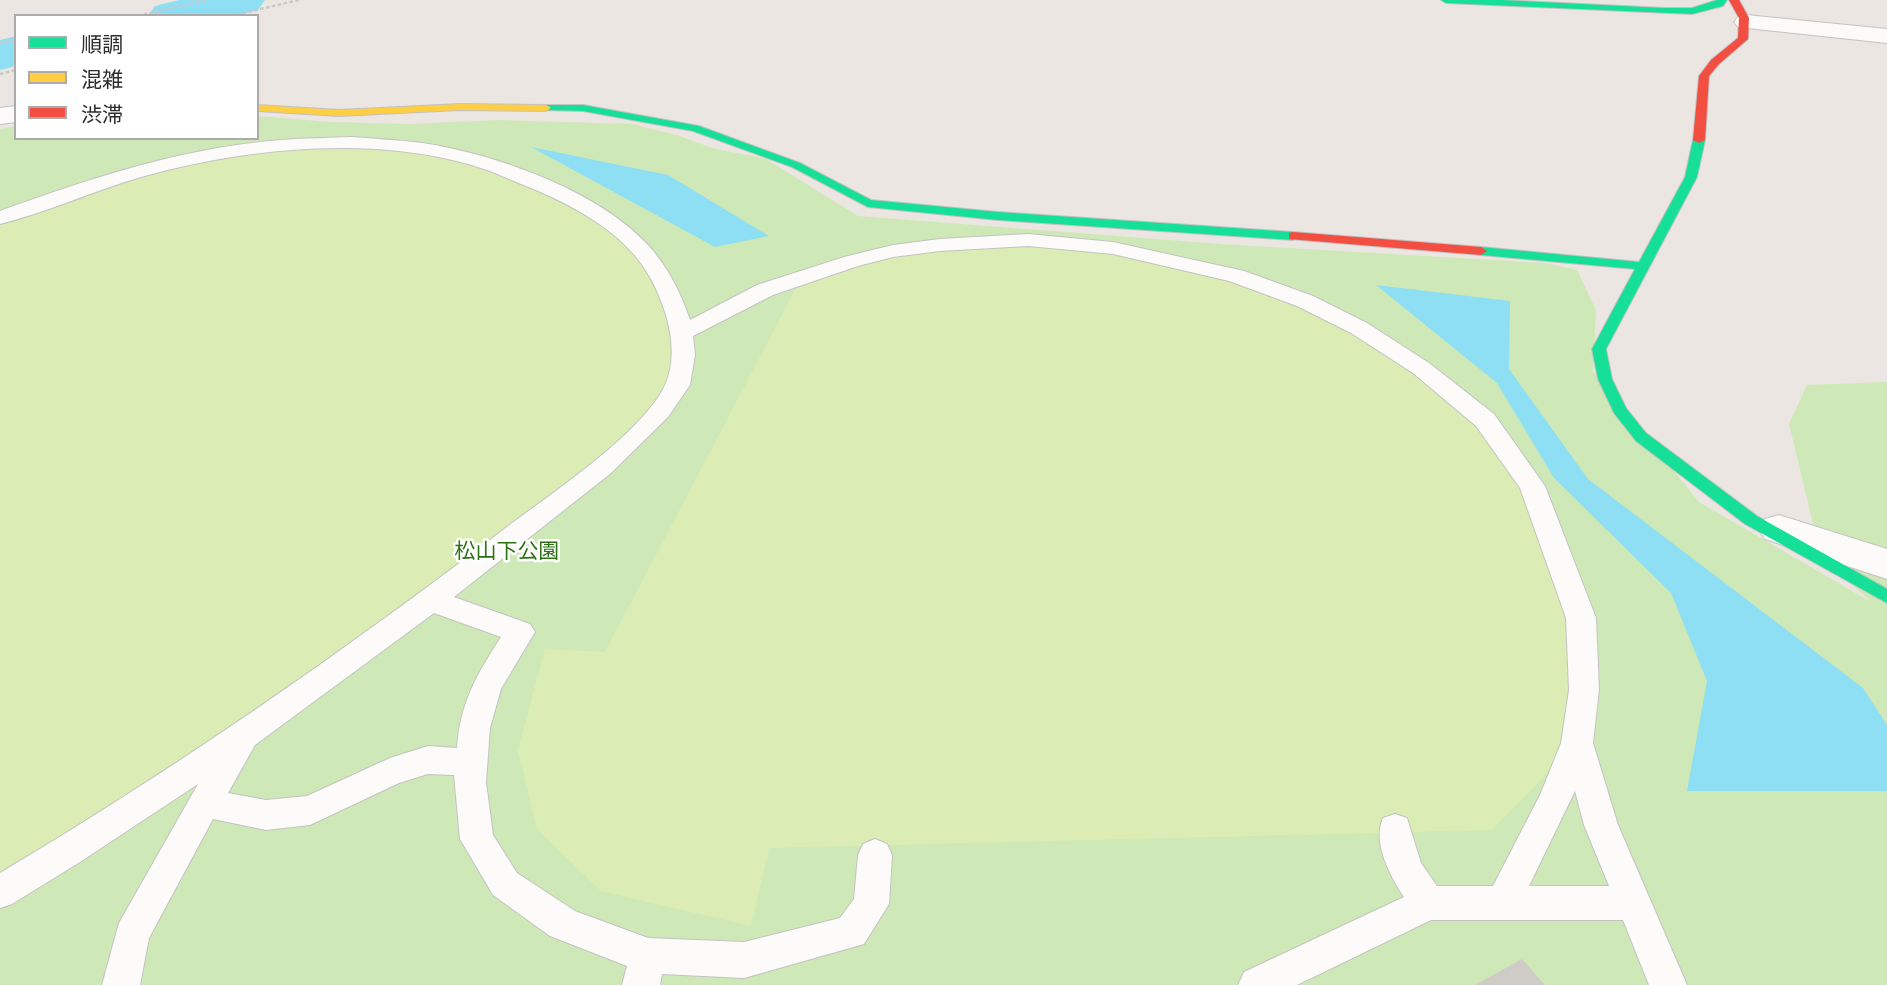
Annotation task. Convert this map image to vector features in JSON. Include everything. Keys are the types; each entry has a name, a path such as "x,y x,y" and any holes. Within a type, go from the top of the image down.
{"street":[{"path":"1446,0 1664,12 1692,11 1720,4 1722,0"},
{"path":"1734,0 1742,8 1746,22 1743,39 1715,62 1704,76 1698,148 1691,177 1599,349 1605,379 1619,410 1641,437 1751,520 1887,597"},
{"path":"1746,22 1887,36"},
{"path":"259,108 339,113 460,107 583,108 695,128 796,164 868,204 1012,217 1410,244 1643,266"},
{"path":"1751,520 1887,564"}],"lane":[{"path":"0,218 116,176 195,157 263,145 331,142 453,155 528,177 597,212 649,255 676,306 686,354 672,398 624,449 430,600 245,734 49,863 0,892"},
{"path":"682,333 765,290 851,261 893,251 940,245 1028,240 1113,248 1236,276 1305,301 1359,328 1421,368 1485,420 1532,486 1581,618 1584,690 1577,743 1555,799 1503,903"},
{"path":"430,600 520,632 486,686 474,727 470,782 477,839 505,884 563,924 645,971 746,972 851,932 871,904 875,855"},
{"path":"121,985 132,935 245,734"},
{"path":"1577,743 1601,825 1668,985"},
{"path":"204,803 266,815 310,810 390,772 428,760 471,762"},
{"path":"1395,829 1405,869 1428,903"},
{"path":"1257,985 1428,903 1633,904"}],"path":[{"path":"146,14 205,0"},
{"path":"240,14 299,0"}],"green space":[{"name":"松山下公園","path":"259,116 410,124 497,120 632,124 680,136 712,148 766,159 858,216 1221,244 1545,263 1577,270 1596,310 1593,371 1699,502 1871,602 1821,556 1789,424 1807,385 1887,382 1887,985 0,985 0,129 14,126 14,140 259,140"},
{"path":"331,142 453,155 528,177 649,255 682,333 681,370 642,430 430,600 0,890 0,218 183,160"},
{"path":"1070,243 1236,276 1322,309 1485,420 1532,486 1581,618 1577,743 1492,830 769,848 751,926 601,891 537,829 518,750 545,649 605,652 795,290 851,261 925,247"}],"water":[{"path":"531,147 668,175 769,236 715,247"},
{"path":"1376,285 1510,301 1509,369 1588,479 1863,688 1887,725 1887,791 1687,791 1707,681 1671,593 1554,478 1497,383"}],"building":[{"path":"1522,959 1545,985 1475,985"}],"waterway":[{"path":"181,14 241,0"},
{"path":"0,55 14,52"}],"traffic: fast":[{"path":"1446,0 1664,11 1692,11 1720,4 1722,0"},
{"path":"546,108 583,108 695,128 796,165 868,203 998,216 1293,236"},
{"path":"1699,140 1691,177 1599,349 1605,379 1619,410 1641,437 1751,520 1887,597"},
{"path":"1481,251 1643,266"}],"traffic: slow":[{"path":"259,108 339,113 460,107 546,108"}],"traffic: jam":[{"path":"1699,140 1704,76 1715,62 1743,39 1744,18 1734,0"},
{"path":"1293,236 1481,251"}]}
